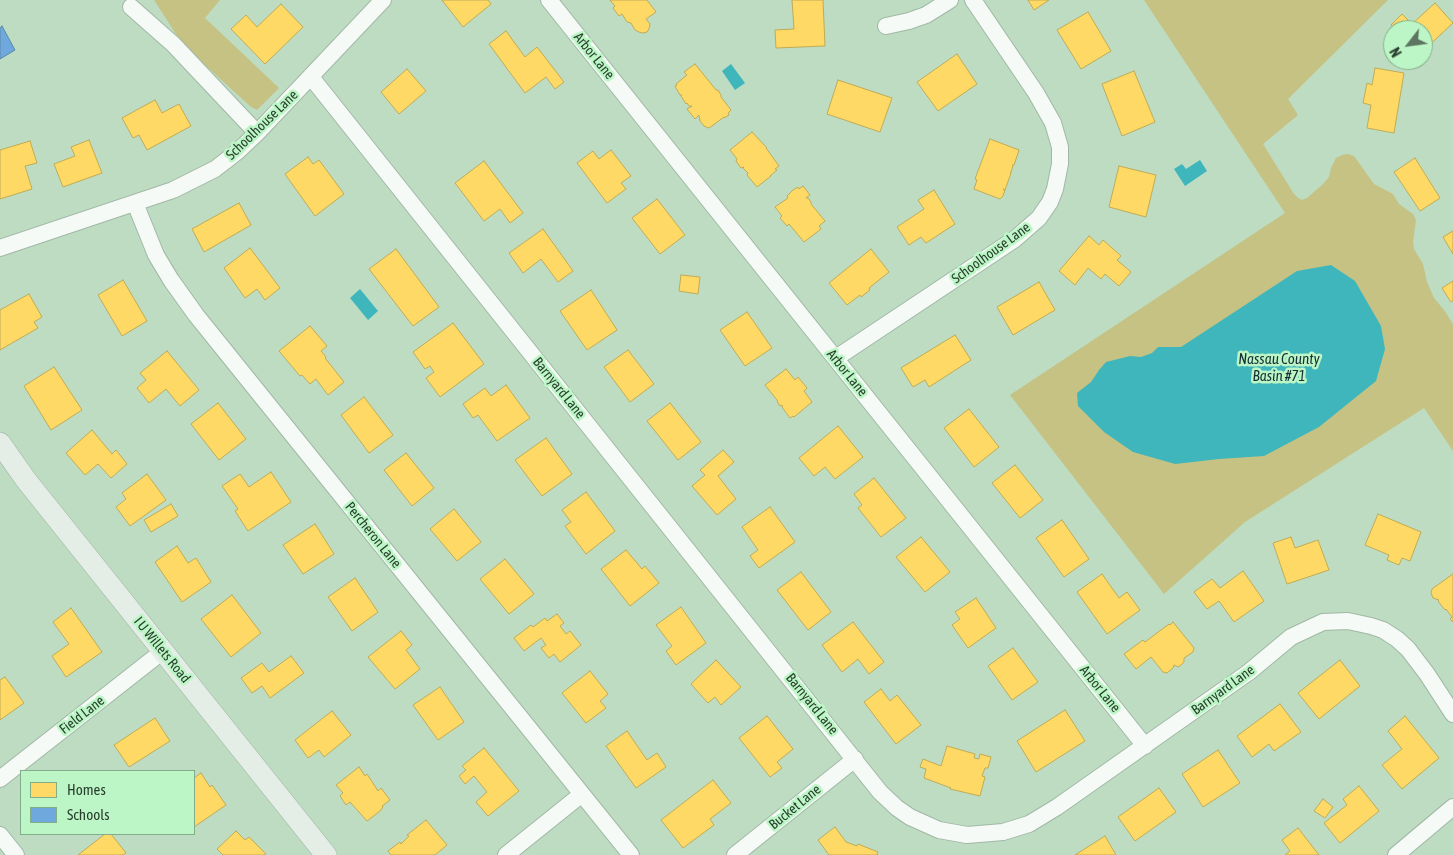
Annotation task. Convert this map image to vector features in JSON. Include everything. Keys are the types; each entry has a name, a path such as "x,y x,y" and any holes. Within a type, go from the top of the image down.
{"main road":[{"name":"I U Willets Road","path":"0,444 26,480 326,855"}],"street":[{"name":"Schoolhouse Lane","path":"0,248 180,187 215,169 257,133 383,0"},
{"name":"Arbor Lane","path":"549,0 1145,746"},
{"path":"886,26 926,15 950,0"},
{"name":"Schoolhouse Lane","path":"836,358 1015,239 1039,218 1050,202 1055,189 1060,164 1060,147 1054,123 973,0"},
{"path":"131,8 173,44 257,133"},
{"name":"Barnyard Lane","path":"311,77 880,792 910,817 939,830 967,835 1003,832 1029,824 1057,807 1145,746 1249,672 1292,637 1323,622 1348,621 1371,626 1383,630 1397,639 1408,649 1427,674 1453,714"},
{"name":"Percheron Lane","path":"135,203 156,254 171,280 196,315 630,855"},
{"name":"Field Lane","path":"0,779 163,651"},
{"name":"Bucket Lane","path":"735,855 855,759"},
{"path":"506,855 582,794"},
{"path":"1396,855 1453,807"},
{"path":"0,835 16,855"}],"shaded area":[{"path":"154,0 220,0 205,18 279,88 257,110 251,107 183,45"},
{"path":"1144,0 1388,0 1288,99 1298,115 1263,144 1294,194 1302,200 1307,198 1329,177 1336,158 1348,154 1354,156 1374,184 1393,194 1399,204 1413,214 1416,220 1414,249 1423,264 1427,282 1434,298 1453,324 1453,451 1424,408 1245,522 1164,594 1010,395 1285,213"}],"water":[{"path":"731,64 745,83 735,90 722,71"},
{"path":"1200,160 1207,171 1185,186 1174,169 1182,164 1186,169"},
{"name":"Nassau County Basin #71","path":"1331,265 1355,281 1381,326 1385,349 1376,381 1319,427 1264,456 1175,464 1133,452 1104,432 1078,406 1077,393 1091,382 1106,362 1130,356 1141,357 1152,353 1158,347 1181,347 1297,271"},
{"path":"360,289 378,311 368,320 350,298"}],"building: Homes":[{"path":"442,0 488,0 491,4 463,27"},
{"path":"610,0 647,0 656,12 646,19 650,24 647,32 643,33 635,30 622,14 619,16"},
{"path":"792,0 823,0 825,46 776,48 775,30 794,29"},
{"path":"1028,0 1049,0 1034,10"},
{"path":"1435,3 1453,23 1433,42 1433,20 1416,20"},
{"path":"281,4 303,27 265,64 231,29 246,15 257,27"},
{"path":"1088,12 1111,51 1081,69 1057,30"},
{"path":"1402,14 1408,20 1396,20"},
{"path":"506,31 525,57 537,47 564,82 555,89 546,77 525,93 489,44"},
{"path":"957,54 977,84 938,111 917,82"},
{"path":"695,64 718,90 731,110 728,113 729,115 709,128 700,121 699,115 695,119 687,109 692,106 686,104 675,86 687,75 684,72"},
{"path":"1375,68 1404,73 1394,133 1367,128 1371,105 1363,103 1367,83 1372,85"},
{"path":"407,69 426,91 399,114 381,92"},
{"path":"1134,71 1155,122 1122,136 1102,84"},
{"path":"838,80 892,98 880,132 827,114"},
{"path":"155,100 162,113 179,104 191,126 147,150 139,135 133,138 122,118"},
{"path":"752,132 767,148 779,166 771,176 757,187 747,175 748,173 744,167 741,168 730,150"},
{"path":"990,139 1019,150 1014,165 1012,165 1003,196 1000,199 974,189 977,180 975,179"},
{"path":"89,140 102,173 63,187 54,164 75,156 71,147"},
{"path":"30,141 37,163 25,166 32,189 0,199 0,150"},
{"path":"611,150 631,176 621,183 626,189 607,203 577,163 593,151 599,159"},
{"path":"308,157 313,164 319,160 344,194 315,216 285,174"},
{"path":"1415,158 1440,198 1420,211 1394,172"},
{"path":"484,161 523,213 510,223 500,209 484,221 455,183"},
{"path":"1119,166 1156,175 1146,217 1109,207"},
{"path":"803,186 810,195 806,198 808,198 825,221 819,226 821,229 804,242 789,224 787,226 780,218 782,216 775,207 788,198 787,196 793,190"},
{"path":"934,190 955,224 926,243 921,237 909,245 897,227 924,209 918,200"},
{"path":"657,199 685,235 660,254 632,218"},
{"path":"239,203 251,225 204,252 192,229"},
{"path":"543,229 573,271 558,282 541,259 523,273 509,253"},
{"path":"1453,231 1453,254 1443,237"},
{"path":"1089,236 1099,245 1103,240 1121,256 1117,260 1131,272 1119,286 1105,274 1101,279 1088,268 1075,285 1059,271"},
{"path":"250,248 280,288 265,300 257,289 245,298 224,268"},
{"path":"396,249 439,307 413,326 369,269"},
{"path":"871,249 889,272 869,288 870,290 847,305 829,283"},
{"path":"681,275 700,277 698,294 679,291"},
{"path":"123,280 147,321 122,336 98,295"},
{"path":"1453,281 1453,301 1451,302 1442,288"},
{"path":"1039,282 1055,310 1013,335 997,307"},
{"path":"591,290 617,330 587,350 560,311"},
{"path":"29,294 42,317 34,322 38,328 0,350 0,310"},
{"path":"747,312 772,348 745,366 720,330"},
{"path":"453,323 484,364 440,397 426,378 434,372 430,366 425,369 413,352"},
{"path":"310,326 327,346 321,351 344,382 328,395 316,379 310,384 302,375 300,376 279,351"},
{"path":"955,335 971,360 929,387 925,380 913,387 901,368"},
{"path":"628,350 654,384 630,402 604,367"},
{"path":"167,351 199,390 180,406 166,389 149,403 137,388 146,380 140,373"},
{"path":"54,367 82,410 51,430 24,386"},
{"path":"786,369 795,380 798,377 807,388 804,391 812,402 794,417 790,418 783,406 779,405 765,385"},
{"path":"506,385 530,418 497,441 478,415 473,418 463,404 485,388 491,396"},
{"path":"364,397 393,435 369,453 341,415"},
{"path":"218,403 246,439 219,460 191,424"},
{"path":"670,403 701,442 678,460 647,421"},
{"path":"969,409 999,447 974,467 944,428"},
{"path":"838,426 863,457 835,479 825,467 814,476 799,458"},
{"path":"92,430 112,454 116,450 127,464 111,478 98,464 85,475 66,453"},
{"path":"546,438 572,474 542,496 515,460"},
{"path":"723,450 734,462 718,476 736,499 717,515 692,486 705,475 700,470"},
{"path":"406,453 434,488 412,506 384,470"},
{"path":"1015,465 1043,500 1020,518 992,483"},
{"path":"271,472 291,502 248,531 235,511 238,509 222,486 240,474 249,487"},
{"path":"147,474 166,500 130,526 116,507 126,499 122,493"},
{"path":"874,478 906,518 881,537 858,508 862,505 854,494"},
{"path":"586,492 615,531 586,554 565,526 571,522 562,510"},
{"path":"171,504 178,516 151,532 144,520"},
{"path":"770,507 795,542 759,568 750,556 758,550 742,527"},
{"path":"454,509 481,542 457,561 430,529"},
{"path":"1378,514 1421,532 1410,561 1402,558 1399,565 1387,560 1389,555 1365,545"},
{"path":"1062,520 1089,559 1064,577 1036,538"},
{"path":"315,524 334,554 303,574 283,545"},
{"path":"921,537 950,572 925,592 896,557"},
{"path":"1291,537 1295,548 1318,540 1329,570 1287,584 1273,543"},
{"path":"177,546 188,563 196,558 211,582 182,602 155,562"},
{"path":"626,550 642,569 645,566 659,583 630,606 601,569"},
{"path":"505,559 534,594 509,614 480,579"},
{"path":"1243,571 1264,601 1234,622 1219,601 1207,609 1194,592 1212,579 1220,588"},
{"path":"801,572 831,612 808,630 777,590"},
{"path":"1102,574 1119,598 1127,592 1140,610 1107,634 1077,592"},
{"path":"1453,574 1453,622 1446,609 1439,600 1433,598 1431,593 1432,589"},
{"path":"355,578 378,612 352,631 328,597"},
{"path":"232,595 261,633 231,657 201,619"},
{"path":"976,598 996,628 968,648 952,625 960,619 955,612"},
{"path":"681,607 706,643 676,665 666,651 672,646 656,625"},
{"path":"71,608 102,652 66,677 52,656 69,644 53,622"},
{"path":"557,614 564,623 560,626 566,634 570,631 581,645 560,662 554,654 549,658 541,648 546,645 541,638 524,651 514,638 531,625 533,627 545,618 547,621"},
{"path":"853,622 884,662 869,674 858,659 842,672 822,645"},
{"path":"1173,622 1194,648 1193,652 1184,658 1184,662 1181,665 1178,667 1174,665 1167,673 1163,672 1151,657 1136,669 1124,654"},
{"path":"401,631 412,645 406,650 420,669 395,689 368,657"},
{"path":"1013,648 1038,682 1012,700 988,666"},
{"path":"291,656 304,673 270,698 262,686 252,693 241,678 262,663 269,672"},
{"path":"716,660 741,687 721,705 715,697 708,703 691,684"},
{"path":"1340,660 1360,686 1319,719 1298,693"},
{"path":"590,671 608,694 600,701 606,708 586,723 562,693"},
{"path":"5,677 24,703 0,720 0,680"},
{"path":"440,687 464,722 438,740 413,705"},
{"path":"881,689 890,701 897,695 921,725 896,744 864,702"},
{"path":"1280,704 1301,732 1274,751 1269,744 1252,757 1237,736"},
{"path":"1065,710 1085,741 1036,772 1017,741"},
{"path":"332,711 351,735 324,757 319,750 308,758 295,740"},
{"path":"767,716 793,749 777,762 782,768 770,777 739,738"},
{"path":"1405,716 1439,758 1402,789 1382,765 1402,749 1388,731"},
{"path":"155,718 170,741 129,767 114,745"},
{"path":"627,731 647,760 657,753 666,767 636,788 606,746"},
{"path":"947,746 975,754 974,758 979,759 980,754 991,757 988,768 985,768 982,776 985,777 980,796 950,789 924,778 926,769 920,767 923,759 941,766"},
{"path":"484,748 519,791 488,816 476,802 487,792 474,776 465,784 459,776 466,770 462,766"},
{"path":"1218,750 1240,783 1203,807 1182,774"},
{"path":"359,767 365,776 367,774 378,791 381,788 390,800 367,821 350,802 346,805 340,796 343,793 336,785"},
{"path":"201,773 210,787 212,785 226,805 195,826 195,777"},
{"path":"713,780 731,803 710,819 714,825 683,848 661,820"},
{"path":"1359,786 1379,811 1340,843 1324,823 1347,805 1343,799"},
{"path":"1159,788 1176,812 1135,841 1118,817"},
{"path":"1323,799 1333,807 1325,818 1314,811"},
{"path":"426,820 447,845 435,855 391,855 388,851 400,842 401,844 409,836 407,835"},
{"path":"835,827 846,842 857,846 858,844 878,852 878,855 829,855 818,840"},
{"path":"1298,828 1319,855 1285,855 1290,851 1282,840"},
{"path":"236,831 245,840 249,837 266,854 223,855 217,849"},
{"path":"104,835 112,835 126,853 123,855 78,855"},
{"path":"1105,836 1116,855 1075,855"}],"building: Schools":[{"path":"2,26 15,50 0,59 0,28"}]}
